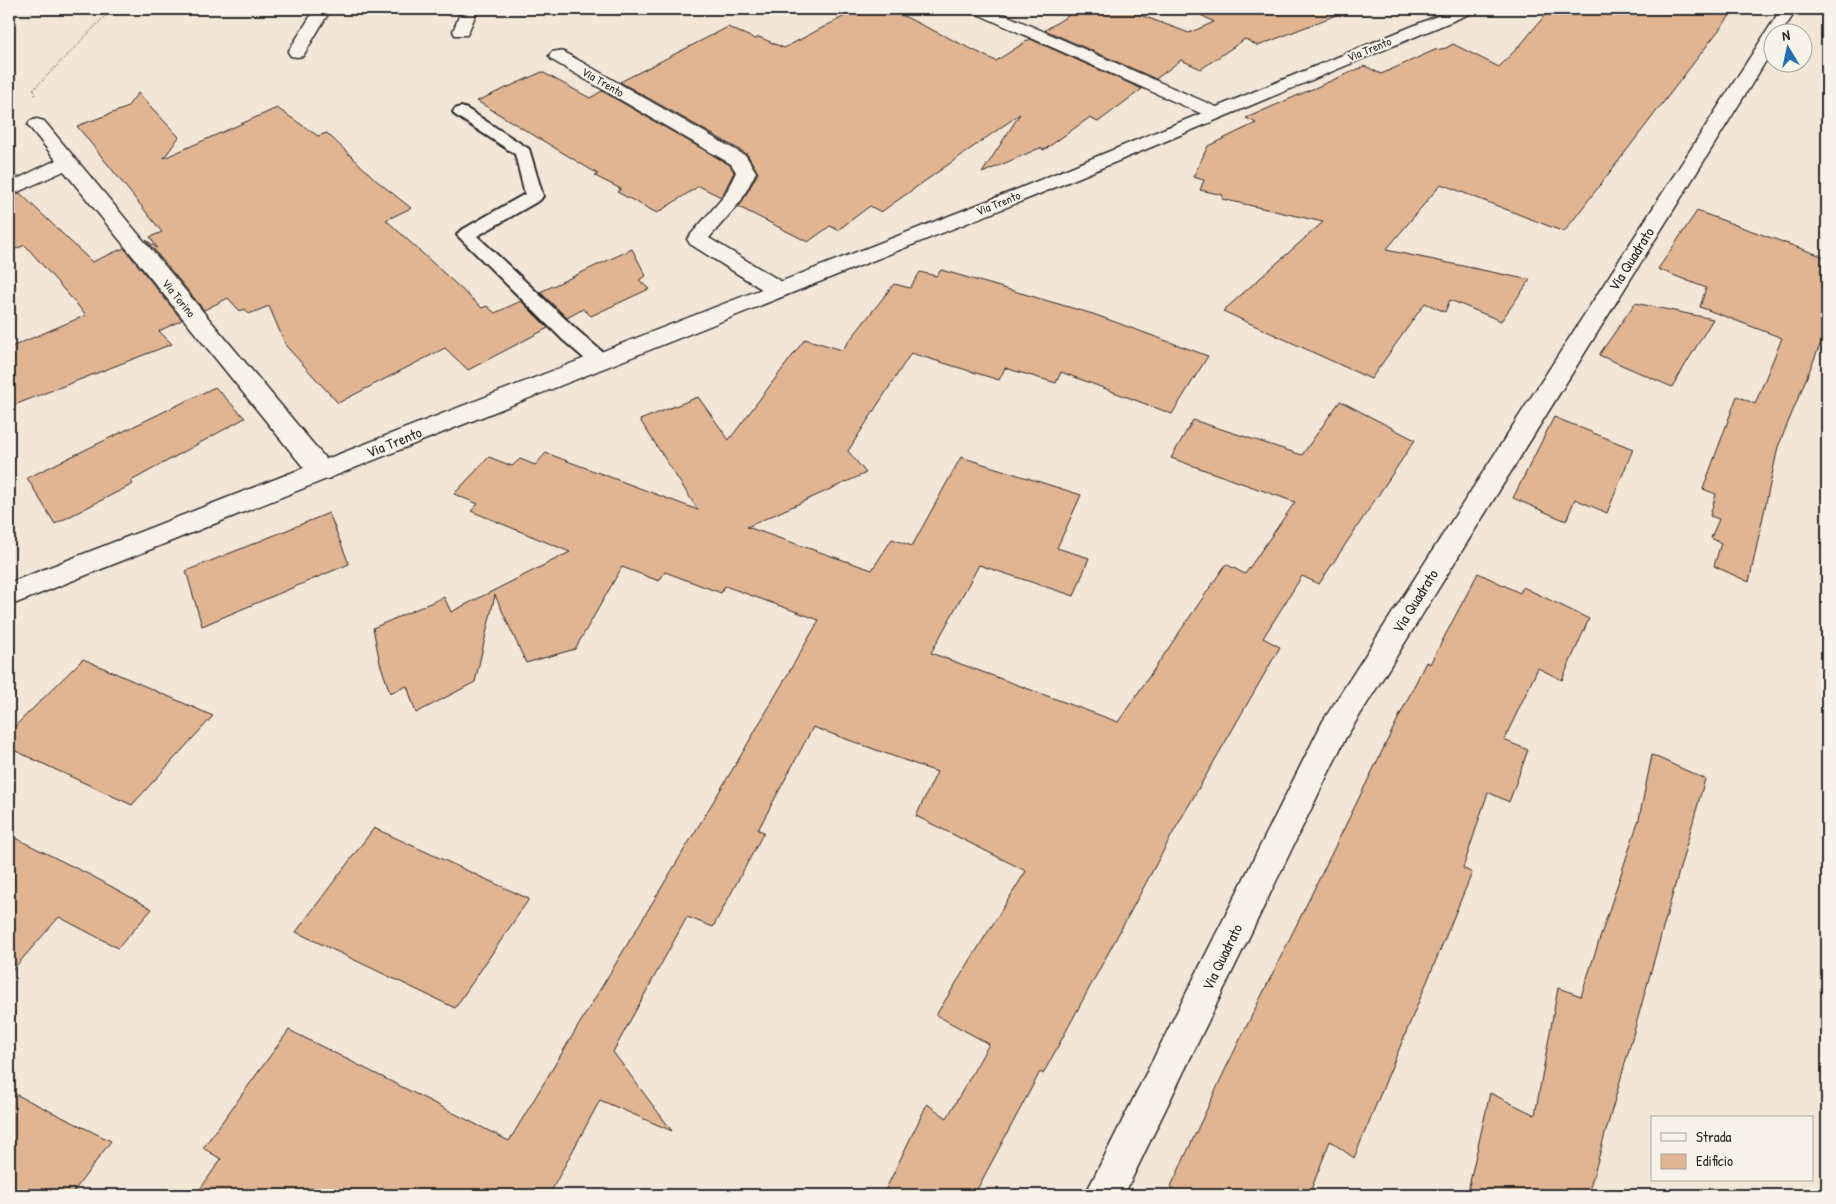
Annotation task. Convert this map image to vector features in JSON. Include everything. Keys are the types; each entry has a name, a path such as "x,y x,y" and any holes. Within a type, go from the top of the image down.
{"street":[{"path":"297,52 323,9"},
{"path":"461,31 470,9"},
{"path":"979,9 1215,112"},
{"name":"Via Trento","path":"9,595 1025,193 1215,112 1468,9"},
{"name":"Via Quadrato","path":"1781,22 1790,9"},
{"name":"Via Quadrato","path":"1104,1195 1334,730 1764,49"},
{"name":"Via Trento","path":"558,56 739,160 746,172 734,197 697,239 779,290"},
{"name":"Via Torino","path":"37,125 320,471"},
{"path":"9,190 67,162"}],"lane":[{"path":"461,112 523,152 534,196 466,235 570,335 600,361"}],"path":[{"path":"37,125 34,89 112,9"}],"building":[{"path":"858,9 867,14 876,9 889,9 996,61 1030,39 1142,89 1098,122 1089,118 1044,150 1040,148 982,173 1020,114 881,212 870,206 838,230 830,226 808,242 739,207 758,173 747,154 620,82 728,27 755,39 759,37 784,48"},
{"path":"1079,9 1124,9 1189,33 1214,22 1189,9 1346,9 1346,11 1258,46 1245,39 1201,69 1181,60 1156,79 1045,30"},
{"path":"1550,9 1735,9 1564,232 1441,184 1386,250 1530,280 1501,321 1450,300 1445,312 1425,303 1371,379 1223,311 1323,222 1222,199 1223,195 1200,190 1204,180 1193,177 1208,146 1256,123 1246,118 1365,66 1381,74 1453,44 1499,67 1523,42"},
{"path":"542,72 590,98 602,91 730,165 734,172 721,197 699,186 657,213 617,192 621,189 595,176 598,174 477,101"},
{"path":"138,93 179,137 164,158 277,108 318,136 327,133 377,181 411,208 386,220 482,308 487,306 495,313 521,301 548,328 468,370 445,348 338,403 286,346 269,306 249,314 245,309 240,311 228,298 204,310 146,240 157,248 150,237 162,232 77,126 126,108"},
{"path":"20,193 92,262 124,248 182,320 159,331 172,344 9,407 9,348 86,315 25,245 9,252 9,198"},
{"path":"1697,211 1827,258 1827,328 1778,447 1749,582 1714,566 1721,543 1711,538 1719,519 1710,516 1716,494 1703,489 1737,396 1755,404 1782,338 1700,307 1706,288 1658,269"},
{"path":"632,249 646,276 639,280 649,289 591,316 583,309 567,318 540,292"},
{"path":"941,270 1093,314 1208,356 1172,414 1061,372 1056,383 1005,368 999,380 911,353 848,451 866,473 747,527 872,570 892,539 912,546 961,457 1081,495 1057,548 1089,558 1074,596 979,565 931,653 1118,722 1226,564 1245,574 1295,502 1171,458 1193,420 1302,455 1340,401 1415,440 1319,584 1302,576 1263,638 1280,647 1174,831 1043,1074 1040,1072 974,1195 883,1195 927,1104 947,1118 989,1044 936,1015 1026,871 916,816 937,772 813,727 758,830 764,832 713,927 687,917 613,1052 672,1131 600,1100 549,1195 196,1195 221,1159 203,1148 289,1030 509,1141 740,757 819,620 725,586 721,593 665,572 659,581 622,567 575,649 526,663 495,595 475,682 416,713 407,686 390,693 380,663 373,628 444,597 451,612 570,552 471,511 478,504 454,494 489,457 512,466 520,459 535,465 546,453 698,510 640,420 698,397 729,440 805,339 842,350 894,284 910,288 920,272 936,276"},
{"path":"1635,303 1713,319 1672,387 1599,355"},
{"path":"215,387 245,418 131,481 133,484 55,524 27,478"},
{"path":"1554,417 1633,449 1607,513 1575,499 1566,521 1513,498"},
{"path":"329,513 349,564 202,626 186,571"},
{"path":"1478,573 1520,593 1523,587 1589,619 1562,680 1538,668 1504,740 1528,750 1509,802 1488,792 1463,868 1472,873 1354,1158 1330,1141 1309,1195 1167,1195 1225,1070 1426,662 1430,664"},
{"path":"83,659 213,716 132,805 9,748 9,732"},
{"path":"1652,755 1705,779 1588,1195 1467,1195 1490,1093 1535,1115 1558,988 1581,996 1639,819"},
{"path":"374,828 529,899 455,1008 296,932"},
{"path":"9,835 94,877 152,909 118,948 59,917 9,974"},
{"path":"9,1091 111,1141 71,1195 9,1195"}]}
